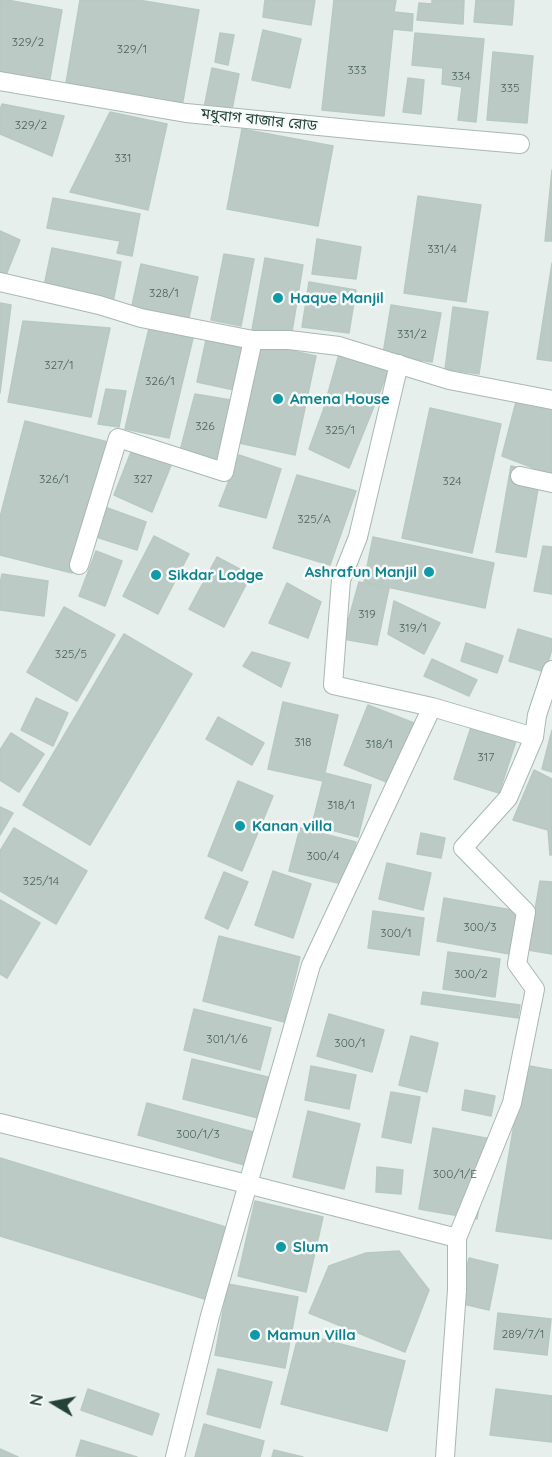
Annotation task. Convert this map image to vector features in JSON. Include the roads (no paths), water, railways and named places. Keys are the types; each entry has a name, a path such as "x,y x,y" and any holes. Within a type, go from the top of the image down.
{"street":[{"name":"মধুবাগ বাজার রোড","path":"0,81 186,113 520,144"},
{"path":"0,282 99,305 141,318 253,340 290,340 339,346 449,380 552,400"},
{"path":"79,565 118,438 224,472 253,340"},
{"path":"399,364 358,537 341,580 333,685 432,707 534,737"},
{"path":"520,476 552,483"},
{"path":"445,1457 457,1290 457,1238 512,1103 535,989 517,964 526,912 463,848 508,798 534,737 537,716 552,670"},
{"path":"175,1457 210,1316 311,965 432,707"},
{"path":"0,1123 457,1238"}],"place":[{"name":"Haque Manjil","path":"278,298"},
{"name":"Amena House","path":"278,399"},
{"name":"Ashrafun Manjil","path":"429,572"},
{"name":"Sikdar Lodge","path":"156,575"},
{"name":"Kanan villa","path":"240,826"},
{"name":"Slum","path":"281,1247"},
{"name":"Mamun Villa","path":"255,1335"}]}
